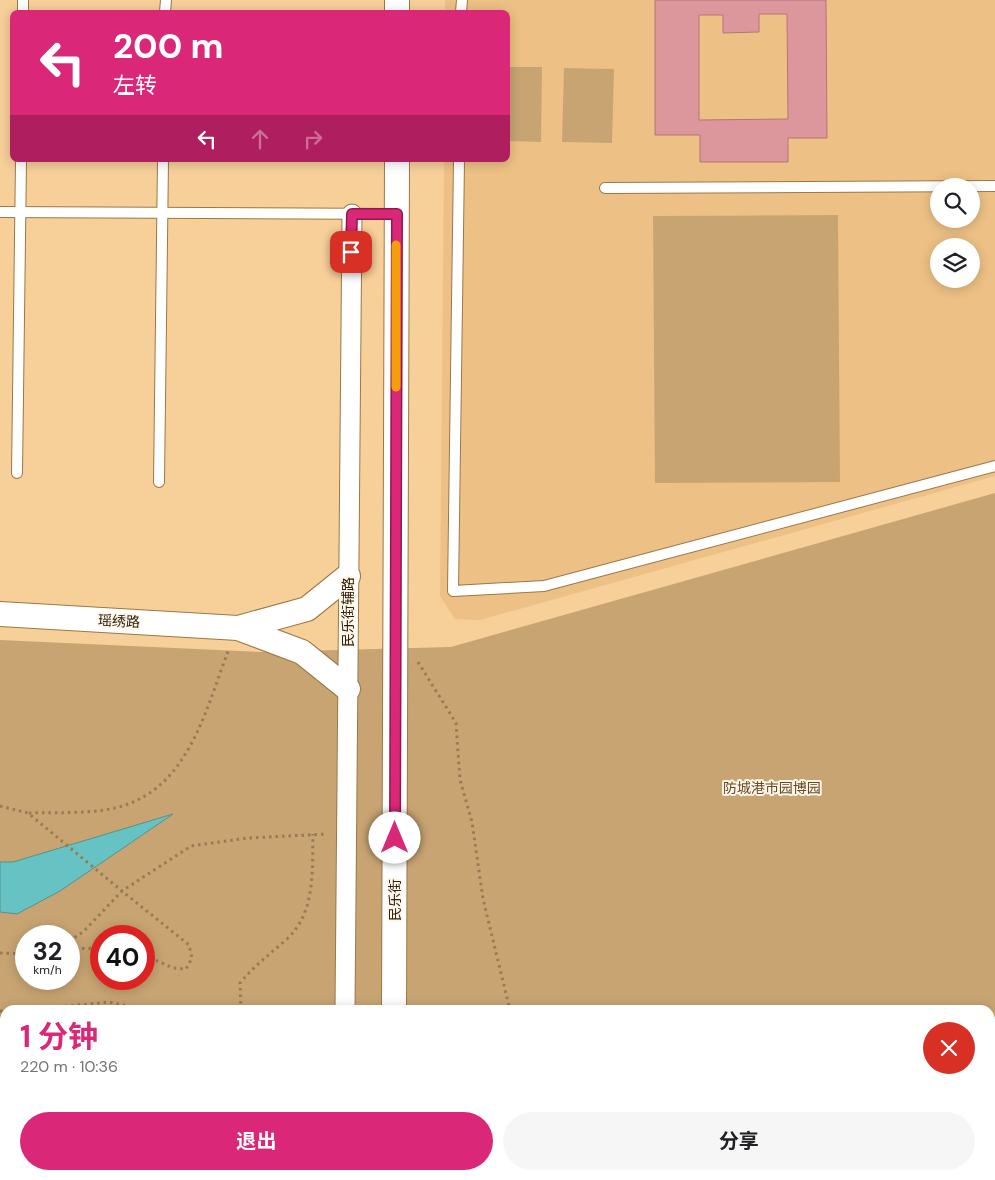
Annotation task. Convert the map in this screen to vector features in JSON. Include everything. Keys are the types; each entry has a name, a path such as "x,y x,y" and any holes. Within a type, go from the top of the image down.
{"street":[{"name":"民乐街","path":"394,1005 397,162"},
{"name":"民乐街辅路","path":"345,1005 352,214"},
{"name":"瑶绣路","path":"238,628 307,609 348,576"},
{"name":"瑶绣路","path":"0,614 238,628 302,652 348,689"}],"lane":[{"path":"17,473 21,162"},
{"path":"159,482 163,162"},
{"path":"459,162 454,591 544,586 995,466"},
{"path":"605,188 995,186"},
{"path":"0,212 397,214"}],"path":[{"path":"0,806 28,813 92,810 127,805 157,789 178,768 195,735 238,628"},
{"path":"416,659 456,722 460,780 472,822 483,899 509,1005"},
{"path":"28,813 189,945 192,958 186,969 173,968 155,960"},
{"path":"241,1005 240,983 255,965 288,937 306,913 311,886 312,834"},
{"path":"80,934 122,891 191,846 248,838 312,834 346,835"},
{"path":"0,954 15,954"},
{"path":"78,1005 109,1002 122,1005"}],"shaded area":[{"path":"445,0 995,0 995,476 480,620 455,619 440,596 444,162 510,162 510,10 445,10"}],"green space":[{"path":"510,67 542,67 541,142 510,141"},
{"path":"564,68 614,69 612,143 562,142"},
{"path":"838,215 840,482 655,483 653,216"},
{"name":"防城港市园博园","path":"995,493 995,1005 0,1005 0,640 261,652 451,647"}],"water":[{"path":"173,814 60,891 17,914 0,912 0,862 13,862"}],"building":[{"path":"655,0 826,0 827,138 788,138 788,162 700,162 700,135 655,135","holes":["759,14 787,14 788,119 699,120 699,15 723,15 723,33 759,32"]}],"slow traffic":[{"path":"396,245 396,387"}],"route":[{"path":"351,252 352,214 397,214 395,838"}]}
